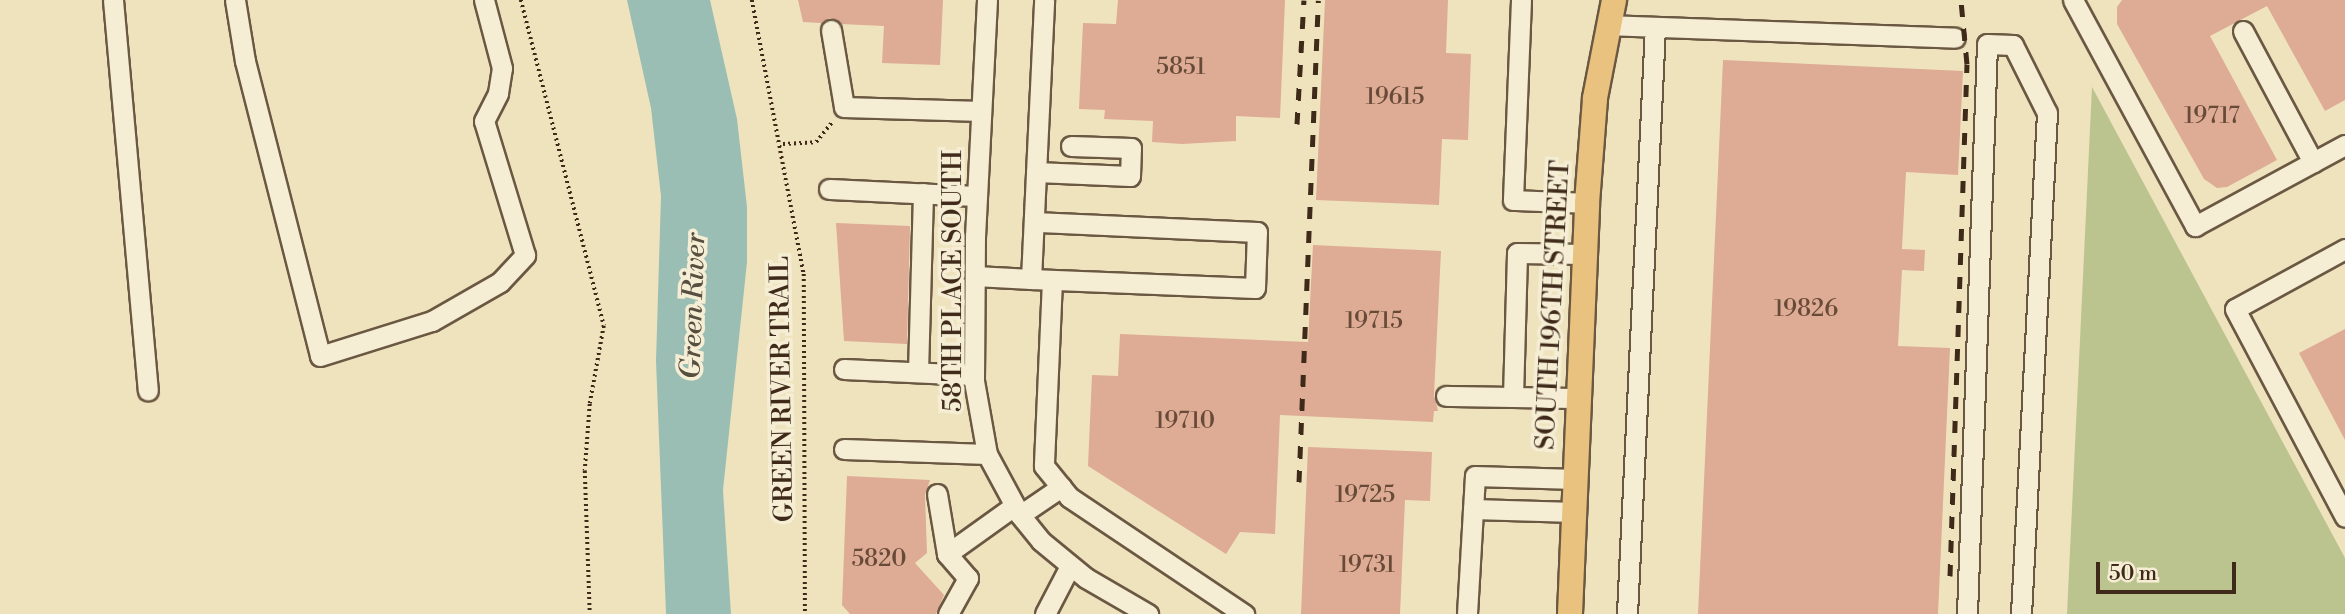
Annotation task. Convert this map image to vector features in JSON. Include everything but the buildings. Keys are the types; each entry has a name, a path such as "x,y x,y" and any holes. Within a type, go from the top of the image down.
{"main road":[{"name":"SOUTH 196TH STREET","path":"1570,614 1587,203 1595,98 1614,0"}],"street":[{"path":"113,0 148,390"},
{"path":"234,0 245,61 320,356 432,321 500,282 525,255 484,121 498,93 502,68 484,0"},
{"name":"58TH PLACE SOUTH","path":"987,0 977,196 974,375 987,454 1017,511 1070,566 1148,614"},
{"path":"1031,279 1044,0"},
{"path":"1521,0 1513,200 1587,203"},
{"path":"2073,0 2195,226 2345,145"},
{"path":"1608,25 1955,38"},
{"path":"1628,614 1655,27"},
{"path":"831,30 844,107 981,111"},
{"path":"2243,31 2314,162"},
{"path":"1967,614 1987,44 2013,45 2047,113 2021,614"},
{"path":"1036,172 1130,176 1131,148 1071,146"},
{"path":"829,189 977,196"},
{"path":"918,372 923,193"},
{"path":"975,276 1255,288 1257,232 1034,222"},
{"path":"2345,249 2235,309 2345,517"},
{"path":"1513,397 1517,253 1585,254"},
{"path":"1052,280 1044,466 1060,487 1244,614"},
{"path":"844,369 974,375"},
{"path":"1446,396 1579,398"},
{"path":"844,449 987,454"},
{"path":"1467,614 1475,476 1575,479"},
{"path":"947,554 1060,487"},
{"path":"937,494 947,554 968,578 948,614"},
{"path":"1473,509 1574,512"},
{"path":"1045,614 1070,566"}],"path":[{"path":"521,0 604,326 590,404 585,471 590,614"},
{"name":"GREEN RIVER TRAIL","path":"752,0 783,144 802,254 806,307 805,614"},
{"path":"783,144 816,142 844,107"}],"green space":[{"path":"2092,87 2345,558 2345,614 2067,614"}],"water":[{"name":"Green River","path":"627,0 710,0 737,119 747,207 747,262 723,490 731,614 666,614 656,361 661,196 651,108"}],"railway":[{"path":"1297,124 1304,0"},
{"path":"1299,482 1318,0"},
{"path":"1950,576 1967,64 1961,0"}]}
